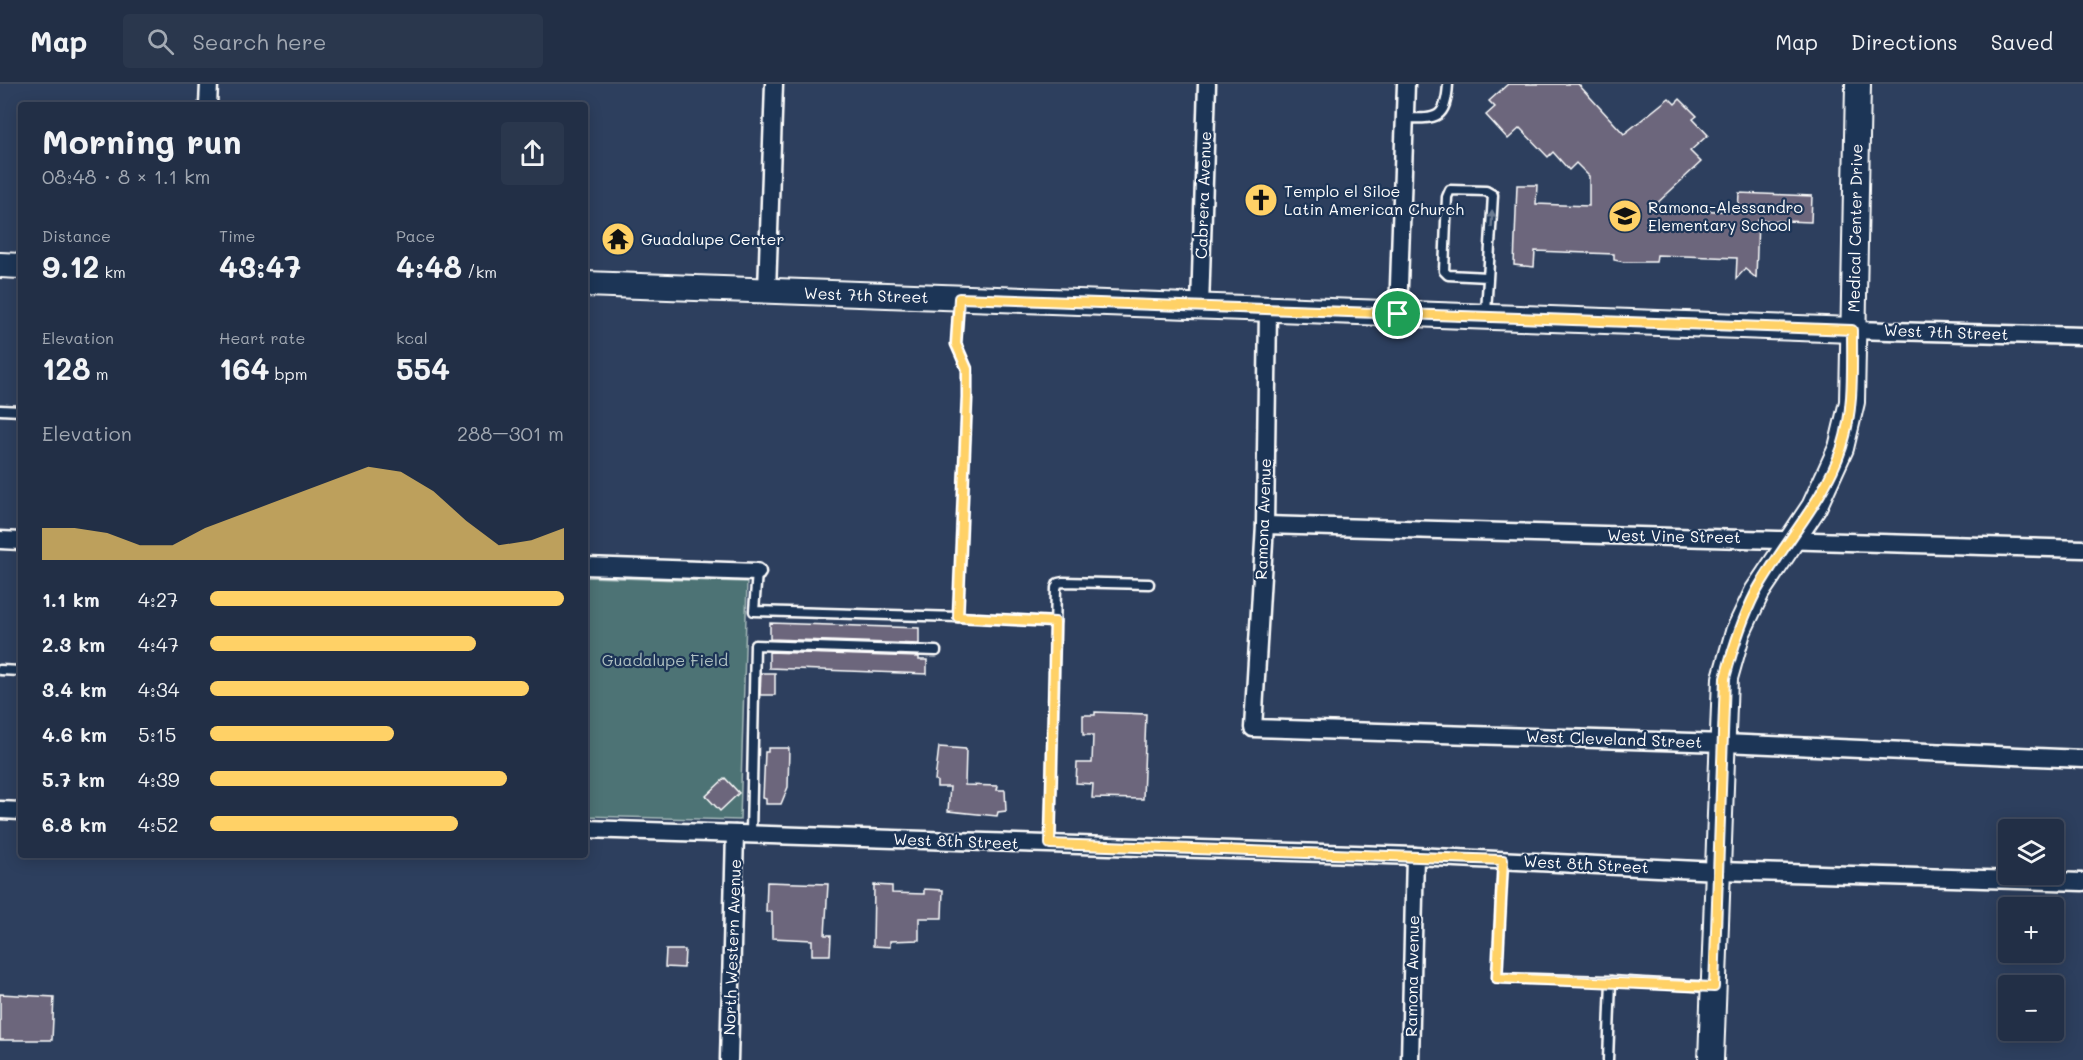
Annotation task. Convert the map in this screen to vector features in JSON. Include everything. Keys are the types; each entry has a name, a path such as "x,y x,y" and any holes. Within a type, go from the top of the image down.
{"street":[{"path":"208,102 209,84"},
{"path":"767,291 774,84"},
{"name":"Cabrera Avenue","path":"1200,307 1207,84"},
{"path":"1398,314 1406,84"},
{"name":"Medical Center Drive","path":"1711,1060 1725,678 1738,632 1757,592 1814,507 1841,448 1852,402 1858,84"},
{"path":"0,265 18,266"},
{"name":"West 7th Street","path":"588,284 1268,310 2083,336"},
{"name":"Ramona Avenue","path":"1252,728 1265,525 1268,310"},
{"name":"West Vine Street","path":"1265,525 2083,549"},
{"path":"0,540 18,541"},
{"path":"588,566 756,572"},
{"name":"West Cleveland Street","path":"1252,728 1724,743 2083,759"},
{"path":"0,810 18,811"},
{"name":"West 8th Street","path":"588,830 1415,856 1718,871 2083,882"},
{"name":"North Western Avenue","path":"729,1060 743,834"},
{"name":"Ramona Avenue","path":"1410,1060 1415,856"}],"lane":[{"path":"1405,118 1433,118 1442,112 1447,99 1448,84"},
{"path":"1486,317 1493,195 1486,191 1450,190 1447,196 1444,271 1448,275 1488,277"},
{"path":"958,617 967,397 967,369 956,344 959,298"},
{"path":"0,410 18,411"},
{"path":"756,572 754,611 1055,622"},
{"path":"1050,844 1055,622 1058,583 1149,584"},
{"path":"743,834 755,645 936,651"},
{"path":"0,670 18,671"},
{"path":"1503,860 1497,978 1714,987"},
{"path":"1608,1060 1611,981"}],"green space":[{"name":"Guadalupe Field","path":"588,577 747,582 740,820 588,816"}],"building":[{"path":"1508,84 1578,84 1624,134 1669,98 1675,104 1680,99 1697,116 1693,119 1708,135 1690,151 1701,162 1652,208 1738,212 1739,193 1812,196 1811,222 1758,220 1756,278 1745,269 1736,279 1737,258 1657,255 1656,262 1624,262 1614,260 1614,254 1535,251 1534,267 1514,265 1517,185 1537,185 1536,204 1589,206 1589,176 1576,163 1569,170 1553,152 1548,157 1520,128 1508,139 1486,115 1495,107 1489,101"},
{"path":"770,623 919,628 919,644 770,639"},
{"path":"769,652 919,657 919,660 927,660 927,674 769,668"},
{"path":"761,673 775,673 775,695 760,695"},
{"path":"1095,712 1146,714 1143,799 1092,798 1093,784 1076,783 1077,763 1092,763 1093,735 1083,735 1083,715 1095,715"},
{"path":"939,747 966,749 965,785 998,786 997,790 1005,790 1006,811 998,812 997,816 948,811 950,787 937,787 935,780"},
{"path":"768,748 789,748 788,787 781,804 766,804 766,799 763,798 765,752 768,752"},
{"path":"725,778 739,793 720,811 706,796"},
{"path":"767,882 828,884 825,935 831,935 830,955 812,955 812,940 772,938 772,912 766,912"},
{"path":"874,885 892,886 892,893 924,894 924,889 943,890 942,918 919,918 919,940 890,941 890,947 873,946"},
{"path":"666,950 685,950 684,968 665,967"},
{"path":"0,994 54,997 52,1040 0,1040"}],"place":[{"name":"Templo el Siloe Latin American Church","path":"1261,200"},
{"name":"Ramona-Alessandro Elementary School","path":"1625,216"},
{"name":"Guadalupe Center","path":"618,239"}],"route":[{"path":"959,298 1398,314 1852,330 1852,402 1841,448 1814,507 1757,592 1738,632 1725,678 1714,987 1497,978 1503,860 1050,844 1055,622 958,617 967,397 967,369 956,344 959,298"}]}
